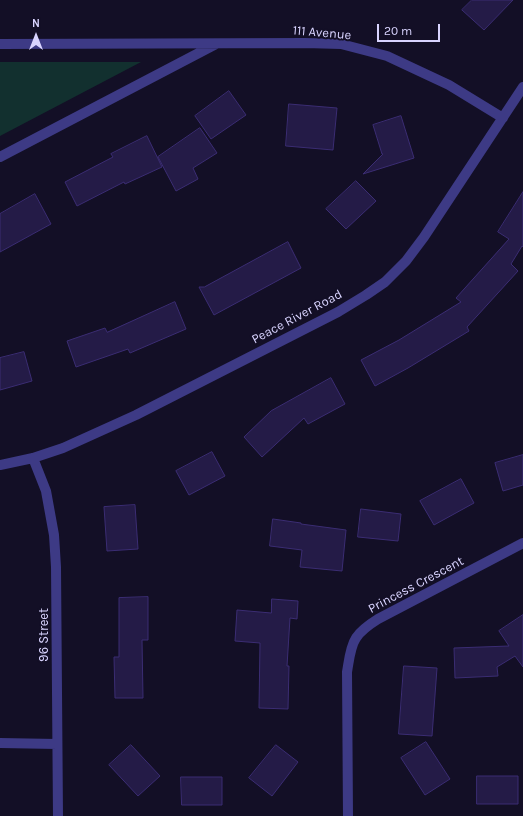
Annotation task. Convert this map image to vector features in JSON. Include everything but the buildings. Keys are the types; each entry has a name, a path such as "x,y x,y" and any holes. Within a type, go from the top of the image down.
{"street":[{"name":"111 Avenue","path":"0,157 218,43"},
{"name":"111 Avenue","path":"0,44 340,44 387,56 449,86 503,118"},
{"name":"Peace River Road","path":"0,465 33,458 63,448 136,415 338,312 384,282 406,261 424,237 523,87"},
{"name":"96 Street","path":"33,458 46,491 54,535 56,567 58,816"},
{"name":"Princess Crescent","path":"348,816 347,672 349,656 356,638 378,619 523,543"},
{"path":"0,743 57,744"}],"green space":[{"path":"0,62 141,62 0,136"}]}
